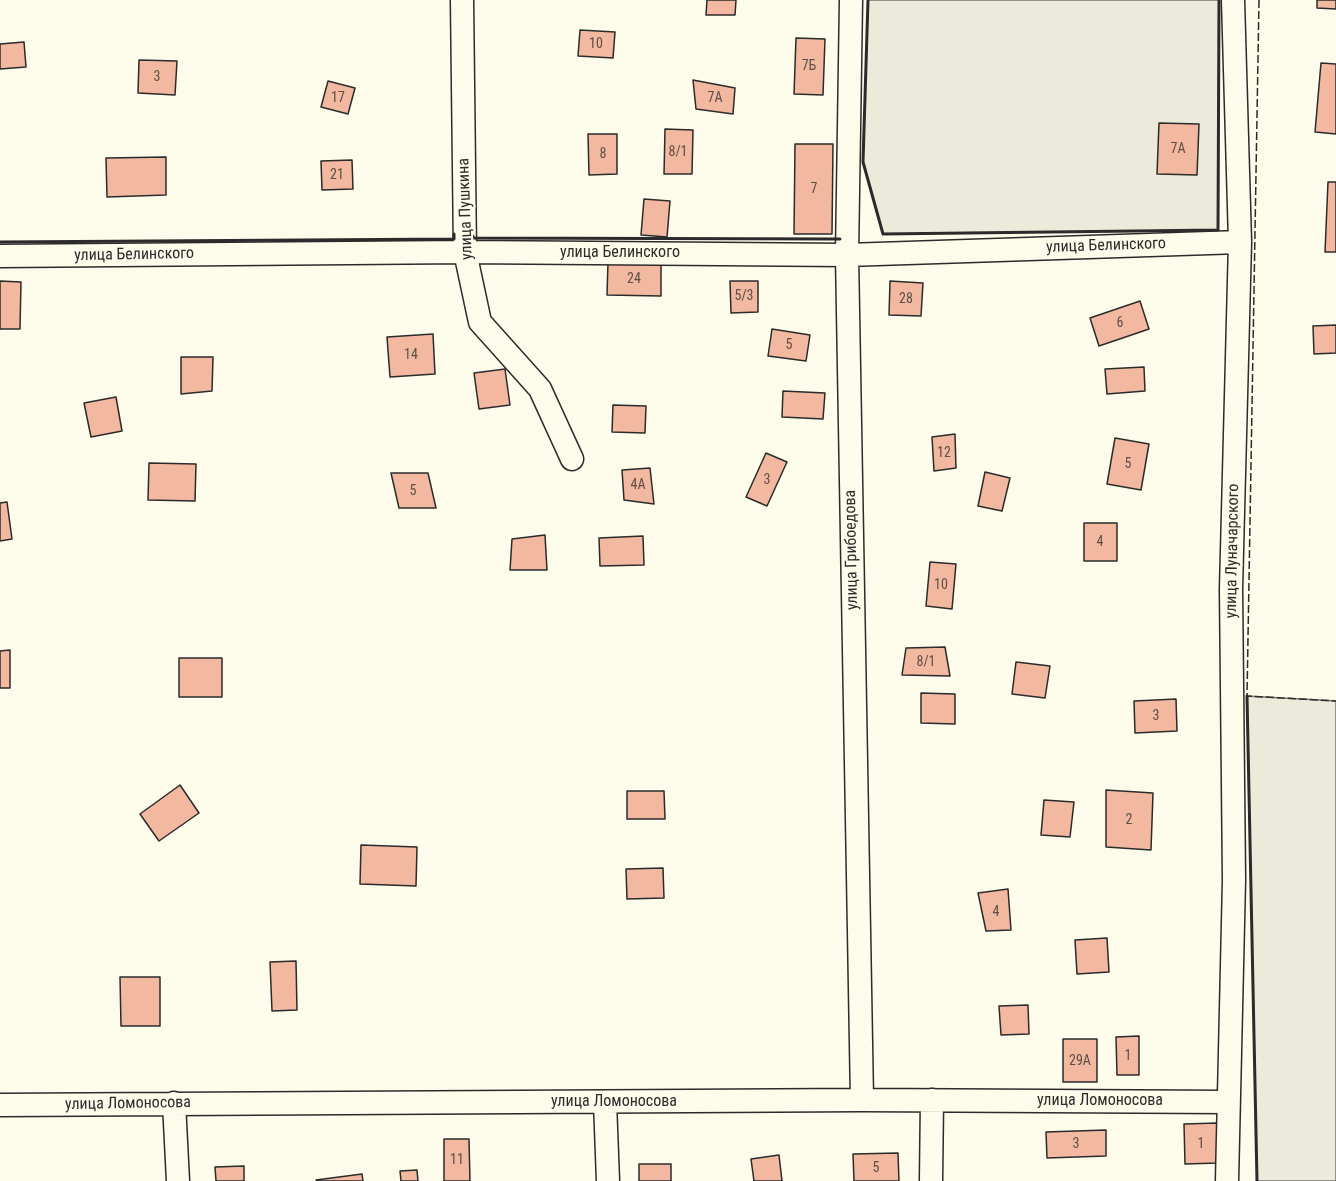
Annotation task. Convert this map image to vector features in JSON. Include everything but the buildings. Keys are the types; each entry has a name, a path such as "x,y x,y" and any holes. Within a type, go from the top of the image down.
{"street":[{"name":"улица Пушкина","path":"462,0 465,252 480,322 540,388 572,459"},
{"name":"улица Грибоедова","path":"851,0 847,255 862,1100"},
{"name":"улица Луначарского","path":"1227,1181 1234,880 1231,589 1240,242 1233,0"},
{"name":"улица Белинского","path":"0,256 465,252 847,255 1240,242"},
{"name":"улица Ломоносова","path":"0,1106 862,1100 1228,1102"},
{"path":"931,1181 932,1100"},
{"path":"605,1102 608,1181"},
{"path":"174,1103 177,1181"}],"shaded area":[{"path":"868,0 1219,0 1218,230 883,234 863,162"},
{"path":"1247,696 1336,701 1336,1181 1257,1181"}],"fence":[{"path":"1259,0 1247,696 1336,701"}],"wall":[{"path":"868,0 863,162 883,234 1218,230 1219,0"},
{"path":"0,242 454,239 454,234"},
{"path":"473,236 473,238 840,239"},
{"path":"1247,696 1257,1181"}]}
